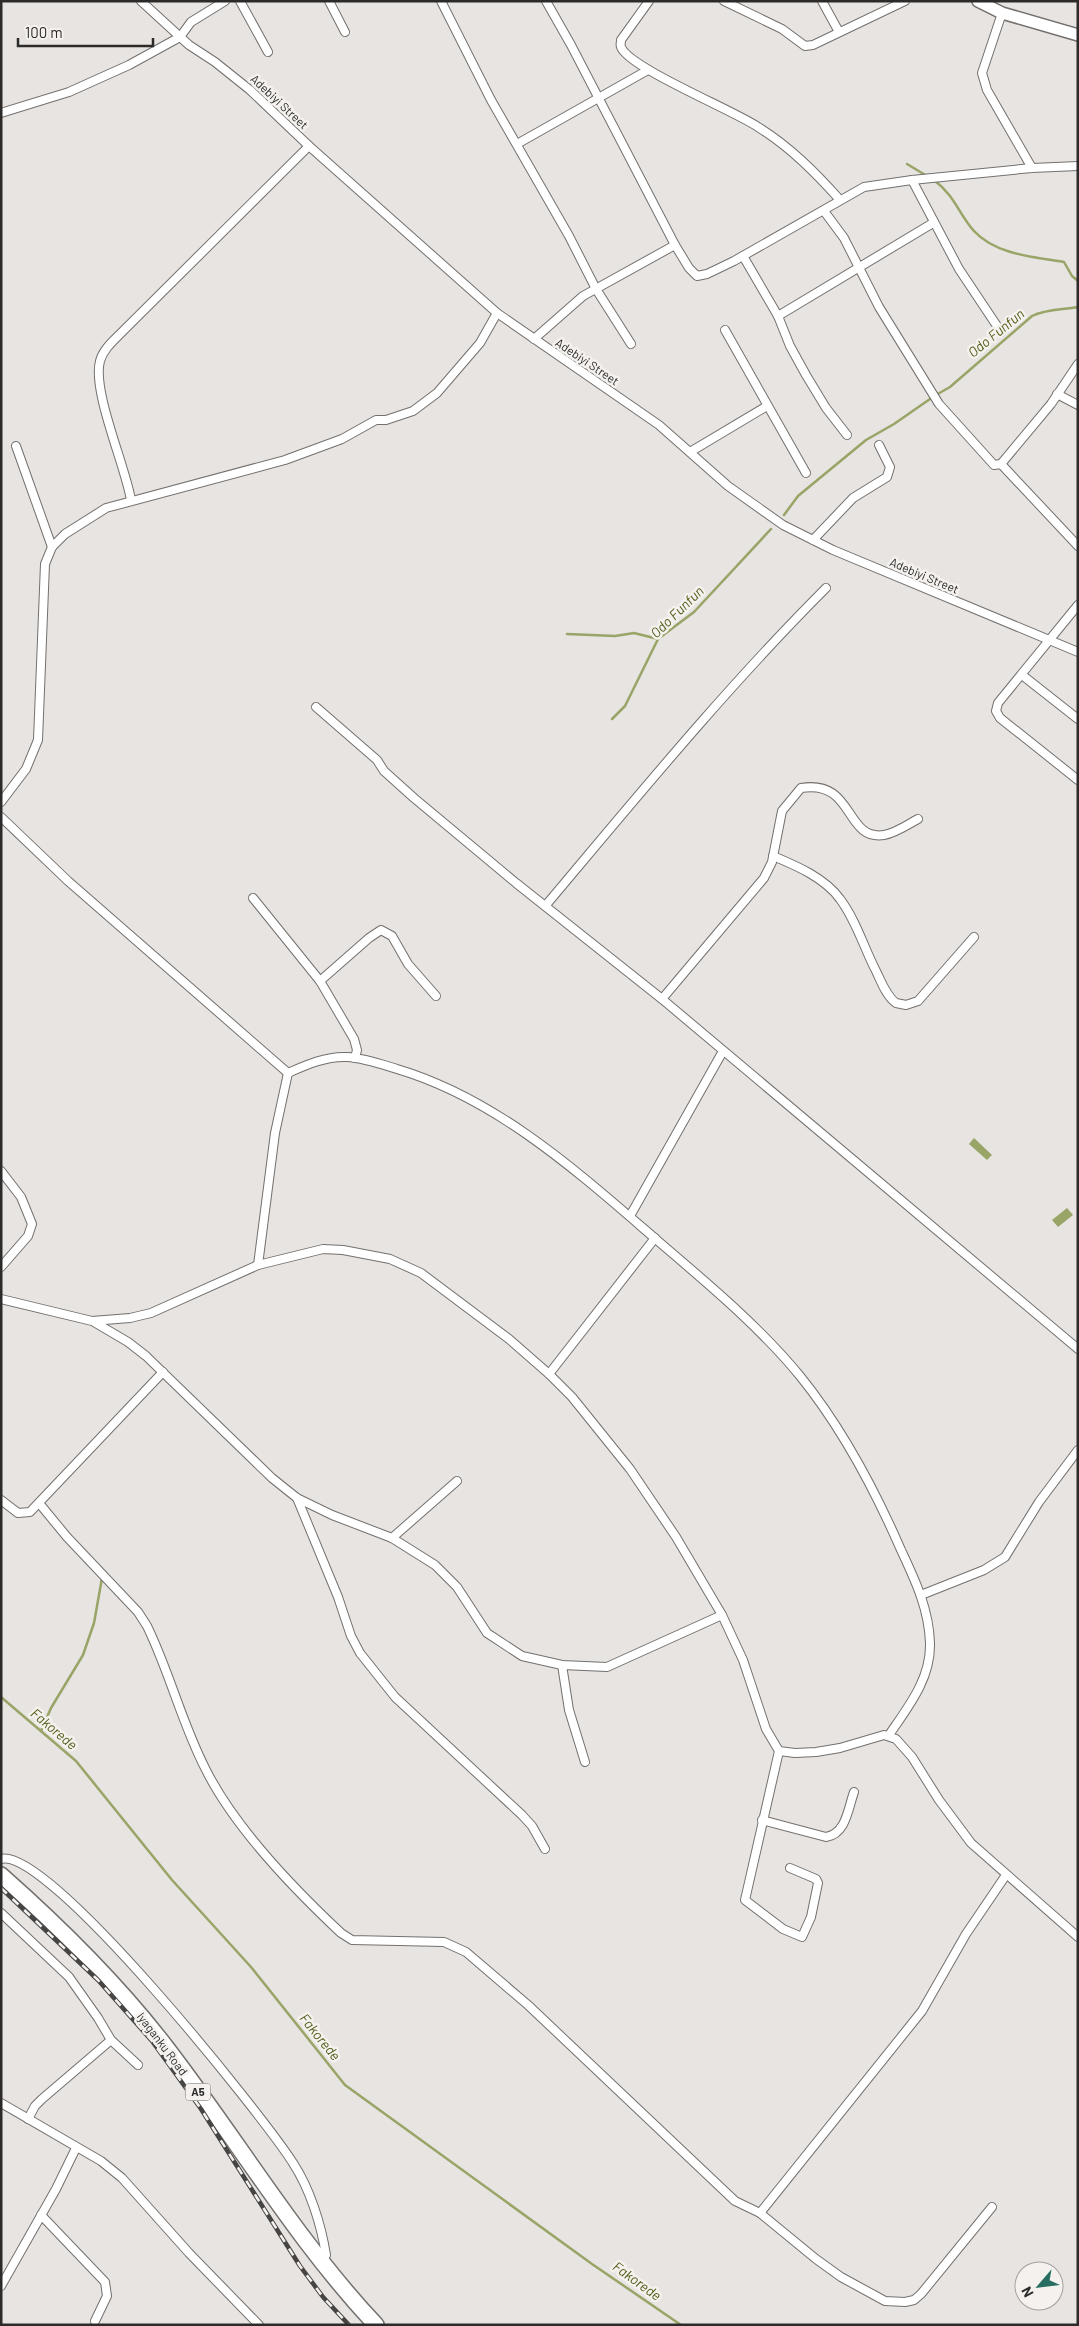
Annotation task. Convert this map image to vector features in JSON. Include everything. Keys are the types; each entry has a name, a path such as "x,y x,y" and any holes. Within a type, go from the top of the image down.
{"highway":[{"name":"Iyaganku Road","path":"1,1875 69,1936 139,2013 167,2048 322,2261 376,2325"}],"street":[{"name":"Adebiyi Street","path":"141,1 180,37 250,90 309,146 497,313 659,425 728,486 783,525 813,540 1078,652"},
{"path":"1,113 41,102 82,87 180,37 191,22 225,1"},
{"path":"240,1 268,52"},
{"path":"328,1 345,32"},
{"path":"441,1 491,100 569,236 596,290 631,344"},
{"path":"546,1 599,97 675,245 689,268 697,276 707,274 743,256 864,187 912,180 1032,168 1078,166"},
{"path":"649,1 621,40 620,46 624,52 648,70 757,126 802,159 840,200"},
{"path":"724,1 782,29 805,46 813,45 906,1"},
{"path":"822,1 839,32"},
{"path":"979,2 1002,13 1078,35"},
{"path":"1002,13 982,74 987,90 1032,168"},
{"path":"517,144 648,70"},
{"path":"131,500 119,451 101,394 100,359 106,348 309,146"},
{"path":"912,180 933,223 967,282 1001,332"},
{"path":"824,211 844,238 879,307 939,404 994,465 1001,464 1057,394 1078,364"},
{"path":"778,316 933,223"},
{"path":"534,339 583,296 675,245"},
{"path":"743,256 778,316 790,346 806,375 826,408 848,435"},
{"path":"1,802 26,769 38,740 45,564 52,547 65,534 92,515 131,500 285,460 334,442 376,420 386,420 413,411 437,393 480,342 497,313"},
{"path":"726,330 806,473"},
{"path":"1057,394 1078,405"},
{"path":"690,452 767,406"},
{"path":"813,540 853,498 887,477 890,467 879,445"},
{"path":"16,446 52,547"},
{"path":"1001,464 1078,546"},
{"path":"546,905 723,696 766,648 826,588"},
{"path":"1078,605 998,703 997,715 1078,780"},
{"path":"1022,675 1078,719"},
{"path":"316,707 377,760 384,771 395,781 516,883 662,999 1078,1349"},
{"path":"662,999 764,878 773,856 782,811 801,788 818,787 833,793 846,806 860,829 872,836 893,833 918,819"},
{"path":"1,817 68,881 288,1073"},
{"path":"773,856 808,873 831,889 840,899 889,996 896,1003 906,1005 918,1000 974,937"},
{"path":"253,898 320,981 354,1039 357,1050 355,1058"},
{"path":"320,981 369,938 381,930 392,936 408,964 436,996"},
{"path":"630,1216 723,1052"},
{"path":"288,1073 333,1057 355,1058 419,1075 480,1103 523,1132 630,1216 655,1238 758,1331 798,1374 826,1410 878,1498 921,1595 928,1621 929,1661 915,1698 889,1736 816,1752 795,1753 779,1751"},
{"path":"258,1265 275,1133 288,1073"},
{"path":"1,1171 21,1196 32,1224 28,1236 1,1267"},
{"path":"549,1374 655,1238"},
{"path":"1,1300 92,1321 116,1320 151,1313 258,1265 323,1249 375,1255 404,1264 441,1287 509,1339 572,1397 638,1480 676,1537 722,1615 743,1660 766,1729 779,1751 745,1900 783,1929 802,1937 811,1917 818,1882 816,1879 790,1868"},
{"path":"92,1321 128,1342 163,1372 272,1478 297,1498 332,1515 392,1538 435,1564 448,1576 487,1633 522,1656 562,1666 607,1667 722,1615"},
{"path":"1,1500 18,1513 30,1512 163,1372"},
{"path":"921,1595 984,1570 1005,1557 1039,1502 1078,1450"},
{"path":"392,1538 457,1481"},
{"path":"297,1498 338,1597 350,1636 360,1653 396,1697 522,1815 532,1826 545,1849"},
{"path":"39,1503 67,1536 132,1605 147,1626 206,1770 225,1803 269,1858 326,1919 352,1940 444,1942 466,1952 528,2005 735,2201 760,2213 816,2259 842,2277 885,2301 896,2303 914,2300 921,2294 992,2207"},
{"path":"562,1666 570,1710 585,1762"},
{"path":"889,1736 902,1745 970,1843 1078,1937"},
{"path":"762,1820 826,1837 834,1836 841,1831 854,1792"},
{"path":"1,1859 8,1857 23,1864 78,1907 100,1929 118,1952 147,1979 233,2083 289,2157 302,2181 324,2243 326,2255 322,2261"},
{"path":"760,2213 922,2011 966,1934 1006,1875"},
{"path":"1,1913 68,1977 98,2018 111,2040 138,2065"},
{"path":"28,2119 35,2106 42,2099 111,2040"},
{"path":"1,2103 101,2161 122,2178 158,2216 189,2253 259,2325"},
{"path":"1,2286 76,2148"},
{"path":"41,2214 105,2282 107,2296 95,2321"}],"shaded area":[{"path":"974,1138 992,1155 987,1160 969,1144"},
{"path":"1067,1208 1073,1215 1058,1227 1052,1220"}],"waterway":[{"path":"907,164 927,176"},
{"path":"934,180 952,199 974,231 983,239 1016,254 1064,262 1072,276 1078,281"},
{"name":"Odo Funfun","path":"936,395 950,387 1032,316 1048,311 1078,307"},
{"name":"Odo Funfun","path":"784,515 798,496 866,440 894,424 930,399"},
{"name":"Odo Funfun","path":"612,719 625,706 658,639 694,612 771,529"},
{"path":"567,634 615,636 634,633 658,639"},
{"path":"41,1731 51,1708 83,1655 94,1623 102,1578"},
{"name":"Fakorede","path":"1,1697 76,1761 172,1880 251,1967 345,2085 592,2264 681,2325"}],"railway":[{"path":"1,1888 98,1980 152,2041 201,2109 300,2266 323,2297 349,2325"}]}
